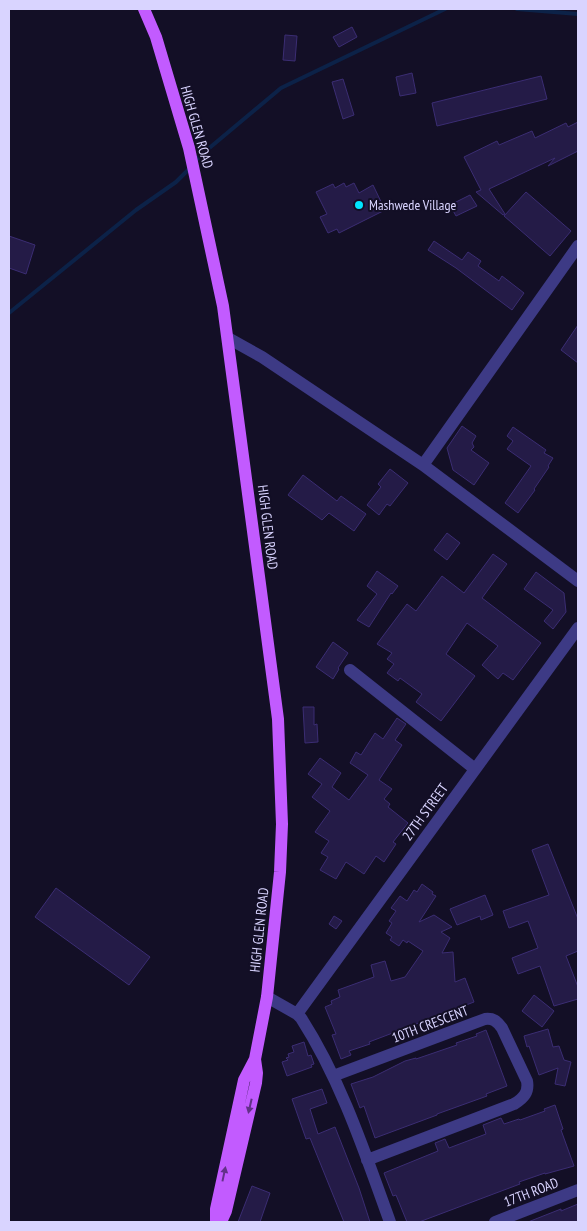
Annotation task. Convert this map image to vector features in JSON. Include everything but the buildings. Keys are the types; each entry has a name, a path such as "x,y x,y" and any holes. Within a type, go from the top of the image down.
{"main road":[{"name":"HIGH GLEN ROAD","path":"144,9 156,37 189,148 228,338 278,719 282,824 280,872 267,997 255,1058 244,1080 216,1209 216,1222"},
{"name":"HIGH GLEN ROAD","path":"222,1222 256,1083 255,1058"}],"street":[{"path":"423,465 578,246"},
{"path":"228,338 262,356 423,465 578,581"},
{"name":"27TH STREET","path":"297,1014 578,628"},
{"path":"350,670 475,769"},
{"path":"267,997 297,1014 333,1076 368,1160 390,1222"},
{"name":"10TH CRESCENT","path":"333,1076 490,1018 498,1022 502,1028 527,1081 528,1088 526,1094 514,1104 368,1160"},
{"name":"17TH ROAD","path":"495,1222 578,1190"}],"waterway":[{"path":"194,162 281,88 445,9"},
{"path":"517,9 578,14"},
{"path":"9,313 136,210 176,182 190,168"}],"place":[{"name":"Mashwede Village","path":"359,205"}]}
